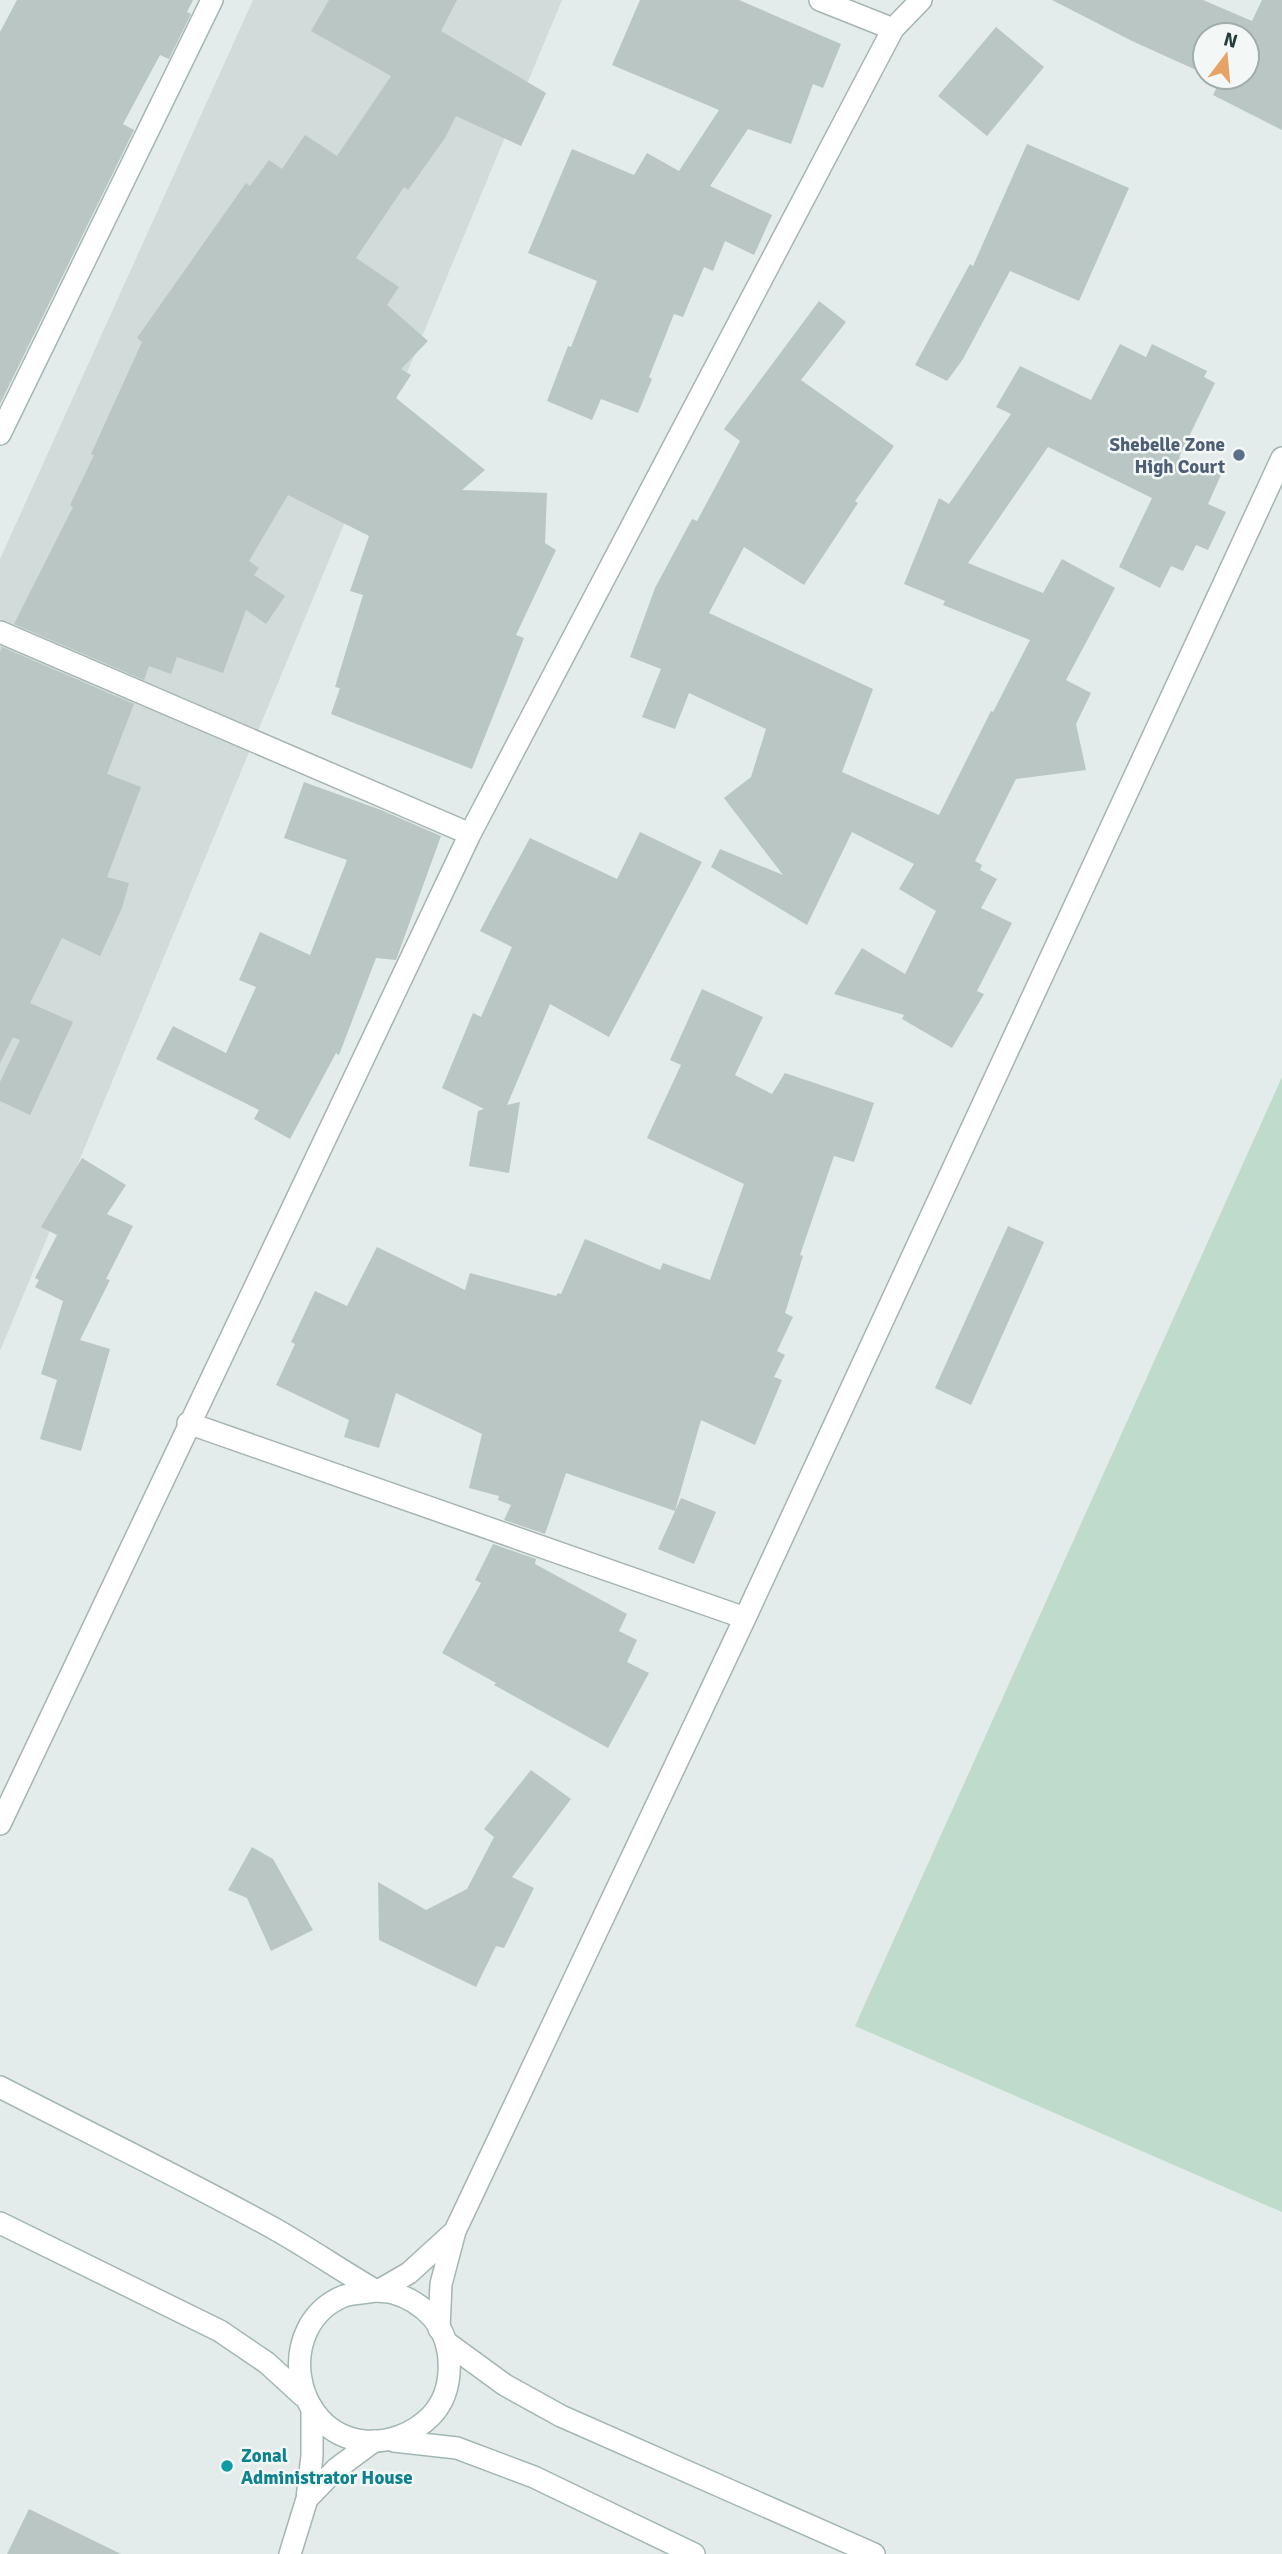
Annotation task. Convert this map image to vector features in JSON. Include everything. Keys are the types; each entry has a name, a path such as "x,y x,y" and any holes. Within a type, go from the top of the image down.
{"street":[{"path":"0,434 212,0"},
{"path":"820,0 893,29"},
{"path":"0,1824 188,1423 470,834 893,29 920,0"},
{"path":"442,2336 442,2284 455,2231 744,1618 1282,458"},
{"path":"0,632 470,834"},
{"path":"188,1423 744,1618"},
{"path":"0,2087 272,2228 377,2291"},
{"path":"0,2223 220,2331 267,2362 309,2403 312,2456 307,2499 290,2554"},
{"path":"377,2291 409,2273 455,2231"},
{"path":"307,2499 336,2469 381,2441 412,2431 432,2415 445,2393 450,2368 442,2336 434,2319 414,2302 392,2292 377,2291 344,2296 324,2309 308,2328 300,2351 298,2374 318,2418 338,2432 362,2441 381,2441 457,2448 534,2477 694,2554"},
{"path":"442,2336 505,2385 561,2416 874,2554"}],"shaded area":[{"path":"253,0 562,0 0,1351 0,559"}],"green space":[{"path":"1282,1077 1282,2212 855,2026"}],"building":[{"path":"17,0 193,0 187,12 191,14 169,59 160,55 123,124 134,130 0,404 0,32"},
{"path":"329,0 457,0 441,31 546,93 521,146 456,116 445,138 408,190 404,187 356,258 399,287 387,305 428,341 401,369 411,375 396,398 485,470 462,490 547,493 545,543 556,550 516,635 524,638 472,769 331,714 340,688 335,687 363,595 350,591 369,536 288,495 249,561 259,568 254,575 285,596 266,624 246,610 223,673 177,657 171,674 149,666 144,680 14,624 73,507 70,505 94,455 91,454 142,342 137,338 246,183 250,186 269,160 282,169 305,135 337,156 391,76 311,31"},
{"path":"640,0 739,0 841,44 823,88 813,84 791,144 748,129 710,186 772,215 754,255 725,241 713,271 704,267 683,317 674,314 638,413 601,399 592,420 547,401 597,281 528,253 572,149 634,175 647,153 679,171 719,110 612,65"},
{"path":"1052,0 1203,0 1252,21 1191,21 1191,68"},
{"path":"1262,0 1282,0 1282,130 1213,95 1215,91 1261,91 1261,21 1252,21"},
{"path":"996,27 1044,67 987,136 938,96"},
{"path":"1027,144 1129,188 1079,301 1010,271 963,359 947,381 915,365 970,264 973,266"},
{"path":"819,301 846,322 801,380 894,446 855,501 858,503 804,585 744,547 709,613 873,689 842,772 939,815 1030,640 943,605 945,601 904,584 939,498 949,504 1011,414 996,407 1020,366 1091,400 1120,344 1146,357 1152,344 1207,371 1204,377 1215,383 1179,457 1221,475 1208,504 1226,512 1208,550 1196,545 1183,571 1171,566 1160,588 1119,567 1152,498 1048,447 968,563 1043,593 1062,559 1115,588 1066,680 1091,693 1076,724 1086,770 1016,779 975,861 982,865 980,870 997,879 981,908 1012,923 977,991 984,994 952,1048 902,1019 904,1015 834,994 862,948 905,974 936,911 899,889 914,864 852,832 807,925 711,867 720,849 783,875 724,798 751,777 766,729 689,693 675,729 642,717 661,669 630,657 655,588 692,519 697,521 740,441 724,429"},
{"path":"2,647 134,704 107,774 141,787 107,877 129,883 122,908 100,956 62,938 30,1003 73,1022 30,1115 0,1101 0,1082 20,1040 13,1037 0,1063"},
{"path":"304,782 381,810 441,836 396,960 376,958 339,1055 336,1053 290,1139 254,1119 259,1110 156,1059 173,1026 226,1053 256,987 239,980 260,932 310,955 347,860 284,838"},
{"path":"640,832 702,862 609,1037 550,1004 507,1105 520,1102 509,1173 469,1166 478,1111 484,1109 442,1088 473,1013 481,1017 512,947 480,931 530,838 617,879"},
{"path":"702,989 763,1017 735,1075 772,1094 785,1073 874,1103 854,1162 834,1156 800,1255 803,1256 785,1313 793,1317 777,1351 785,1355 774,1377 782,1380 755,1445 701,1420 675,1511 566,1473 545,1534 504,1520 511,1505 498,1500 499,1496 469,1488 482,1434 396,1393 379,1448 344,1437 349,1420 276,1385 295,1344 291,1342 315,1291 347,1306 377,1247 465,1290 470,1273 556,1296 561,1294 585,1239 660,1270 663,1263 710,1280 744,1184 647,1138 681,1065 670,1060"},
{"path":"82,1158 126,1185 107,1214 133,1226 106,1279 110,1280 80,1340 110,1349 81,1451 40,1439 57,1380 41,1374 63,1301 35,1287 39,1280 35,1278 57,1235 41,1227"},
{"path":"1008,1226 1044,1242 971,1405 935,1388"},
{"path":"681,1498 716,1512 694,1564 658,1549"},
{"path":"493,1544 536,1559 535,1564 627,1614 619,1631 637,1640 627,1662 649,1673 608,1748 442,1653 481,1583 475,1580"},
{"path":"531,1770 571,1799 512,1877 534,1888 504,1948 496,1946 476,1987 379,1940 378,1882 426,1910 467,1889 494,1837 484,1829"},
{"path":"252,1847 273,1859 313,1930 271,1951 247,1898 228,1890"},
{"path":"29,2509 121,2554 7,2554"}],"place":[{"name":"Shebelle Zone High Court","path":"1239,455"},
{"name":"Zonal Administrator House","path":"227,2466"}]}
